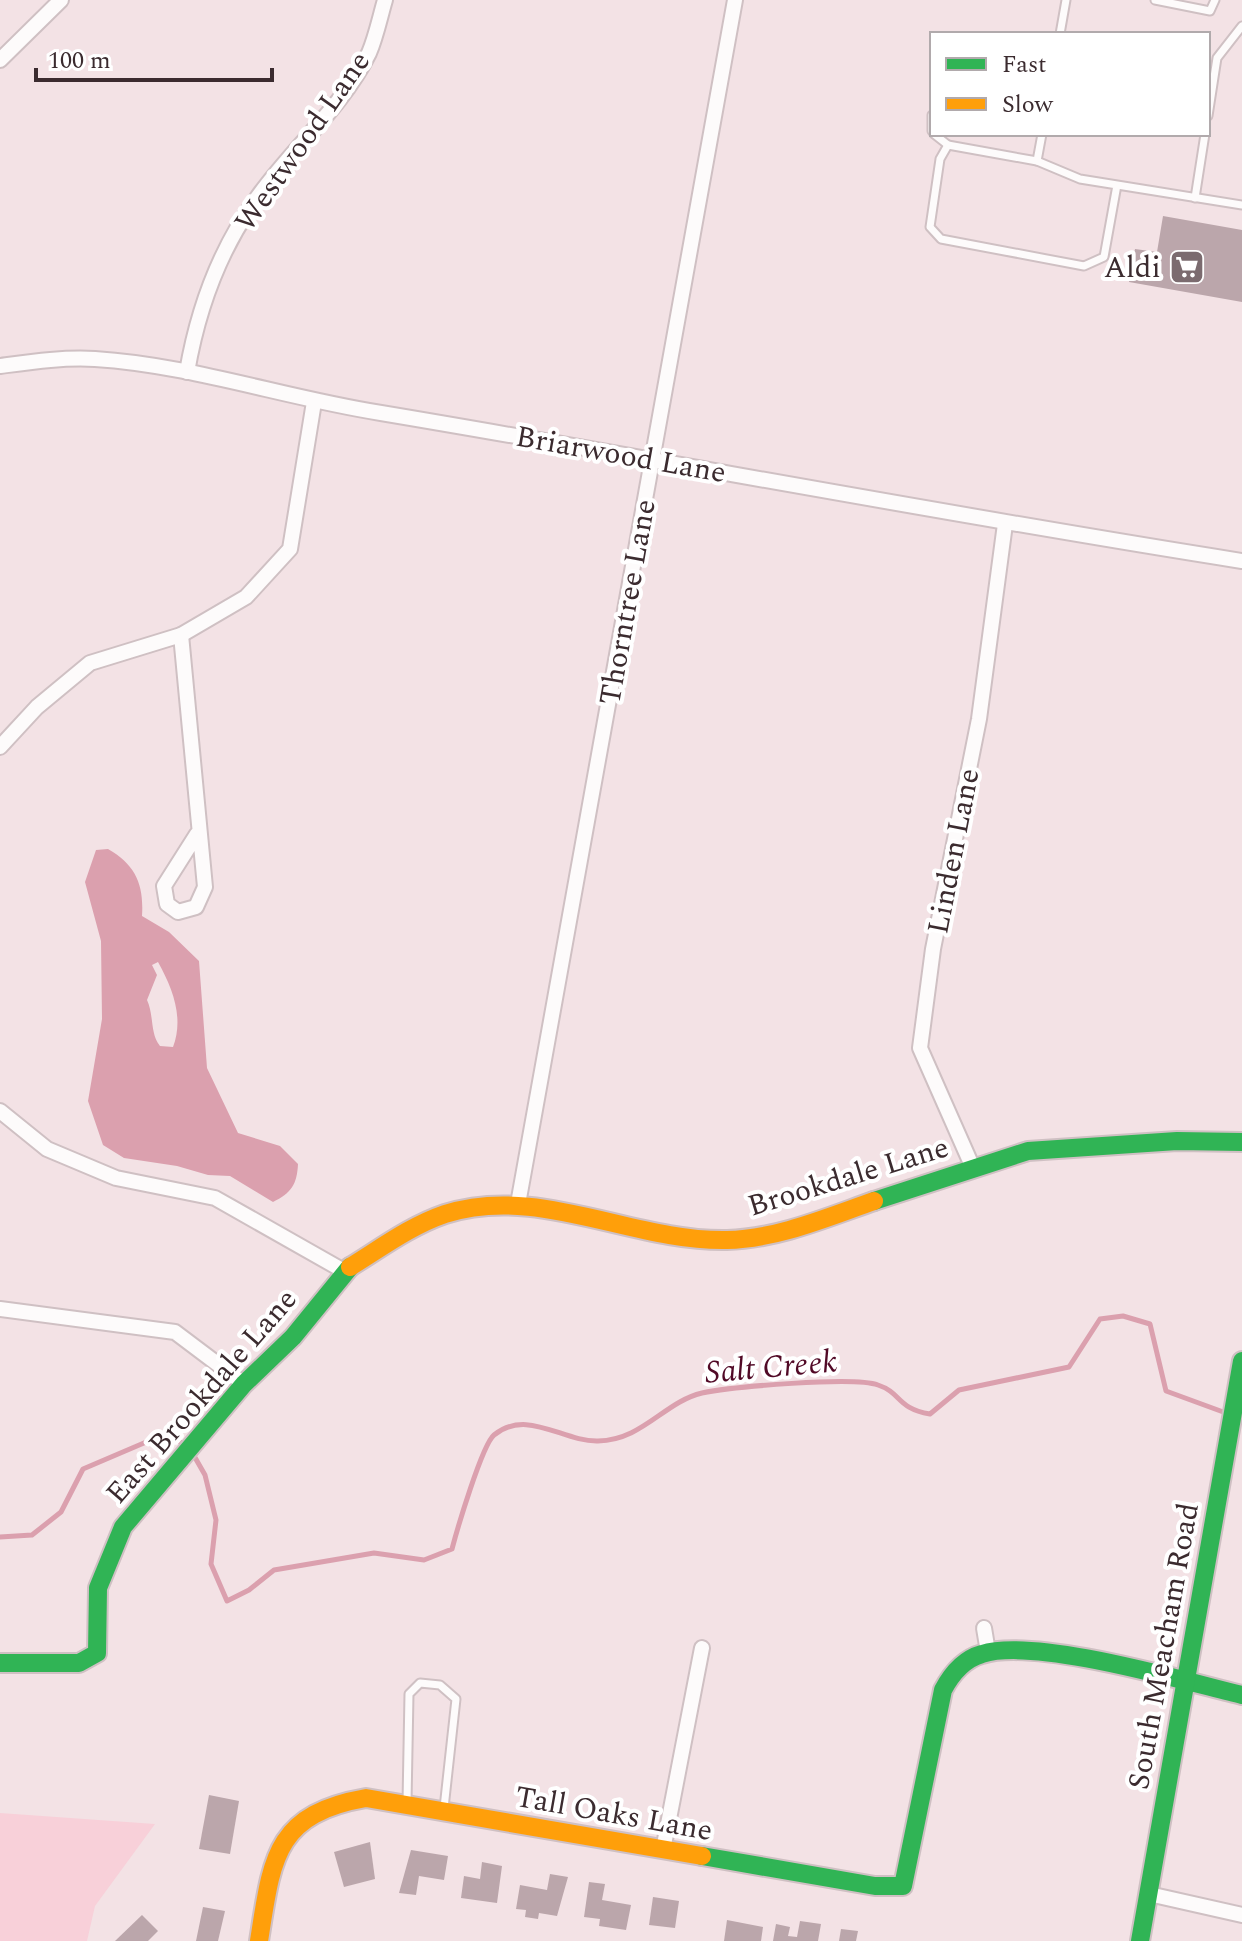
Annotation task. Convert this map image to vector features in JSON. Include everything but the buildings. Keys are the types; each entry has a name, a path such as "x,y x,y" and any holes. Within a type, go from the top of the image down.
{"street":[{"path":"0,60 61,0"},
{"name":"Westwood Lane","path":"187,372 195,326 213,274 257,198 341,97 362,63 385,0"},
{"name":"Thorntree Lane","path":"518,1204 735,0"},
{"name":"Briarwood Lane","path":"0,366 93,358 187,372 314,402 653,459 1005,524 1242,561"},
{"path":"0,747 37,707 90,663 181,635 246,597 290,549 314,402"},
{"name":"Linden Lane","path":"973,1168 920,1048 933,949 979,719 1005,524"},
{"path":"181,635 204,895 190,910 178,912 167,904 164,886 197,834"},
{"path":"0,1111 47,1149 116,1178 215,1198 344,1271"},
{"name":"Brookdale Lane","path":"344,1271 417,1225 449,1213 518,1204 660,1235 729,1240 790,1229 1028,1151 1086,1145 1242,1142"},
{"name":"East Brookdale Lane","path":"0,1663 79,1663 97,1653 98,1588 123,1527 244,1384 272,1361 344,1271"},
{"path":"0,1309 175,1332 244,1384"},
{"name":"South Meacham Road","path":"1140,1941 1241,1367"},
{"path":"984,1628 988,1652 1053,1655 1242,1695"},
{"path":"663,1850 702,1648"},
{"name":"Tall Oaks Lane","path":"259,1941 274,1856 295,1827 317,1809 366,1798 875,1886 903,1886 943,1690 954,1670 988,1652"},
{"path":"1149,1894 1242,1915"}],"lane":[{"path":"1060,32 1066,0"},
{"path":"1155,0 1210,11 1215,0"},
{"path":"1210,103 1217,58 1242,26"},
{"path":"937,136 948,145 1037,161 1080,179 1242,205"},
{"path":"1037,161 1042,136"},
{"path":"1195,198 1205,136"},
{"path":"948,145 940,159 930,227 941,239 1084,266 1104,257 1117,185"},
{"path":"407,1806 409,1694 420,1683 440,1685 456,1699 443,1812"}],"shaded area":[{"path":"108,849 132,869 140,885 142,916 169,932 199,961 207,1068 238,1133 280,1146 298,1164 292,1188 273,1202 230,1176 208,1175 177,1166 124,1158 103,1145 88,1101 102,1019 101,941 85,882 96,850","holes":["158,962 177,1014 173,1047 160,1046 157,1041 147,1000 157,975 152,965"]},
{"path":"0,1813 155,1824 95,1906 87,1941 0,1941"}],"waterway":[{"name":"Salt Creek","path":"193,1454 205,1475 216,1520 211,1564 227,1601 249,1590 274,1570 374,1553 424,1560 452,1549 470,1489 489,1442 494,1435 519,1425 532,1425 585,1440 614,1439 641,1428 676,1404 702,1393 819,1382 878,1385 911,1408 930,1414 959,1390 1069,1367 1100,1319 1123,1316 1150,1324 1166,1391 1226,1413"},
{"name":"Salt Creek","path":"0,1537 32,1535 61,1512 83,1469 165,1434 184,1444"}],"traffic: fast":[{"path":"874,1201 1028,1151 1177,1141 1242,1142"},
{"path":"0,1663 79,1663 97,1653 98,1588 123,1527 244,1384 293,1337 350,1267"},
{"path":"1140,1941 1242,1361"},
{"path":"702,1856 875,1886 903,1886 943,1690 959,1668 982,1654 1006,1650 1072,1656 1242,1695"}],"traffic: slow":[{"path":"350,1267 420,1225 445,1214 480,1207 515,1206 550,1210 656,1233 727,1240 765,1236 874,1201"},
{"path":"259,1941 268,1886 283,1845 295,1829 312,1816 336,1805 366,1798 702,1856"}],"place":[{"name":"Aldi","path":"1187,267"}]}
